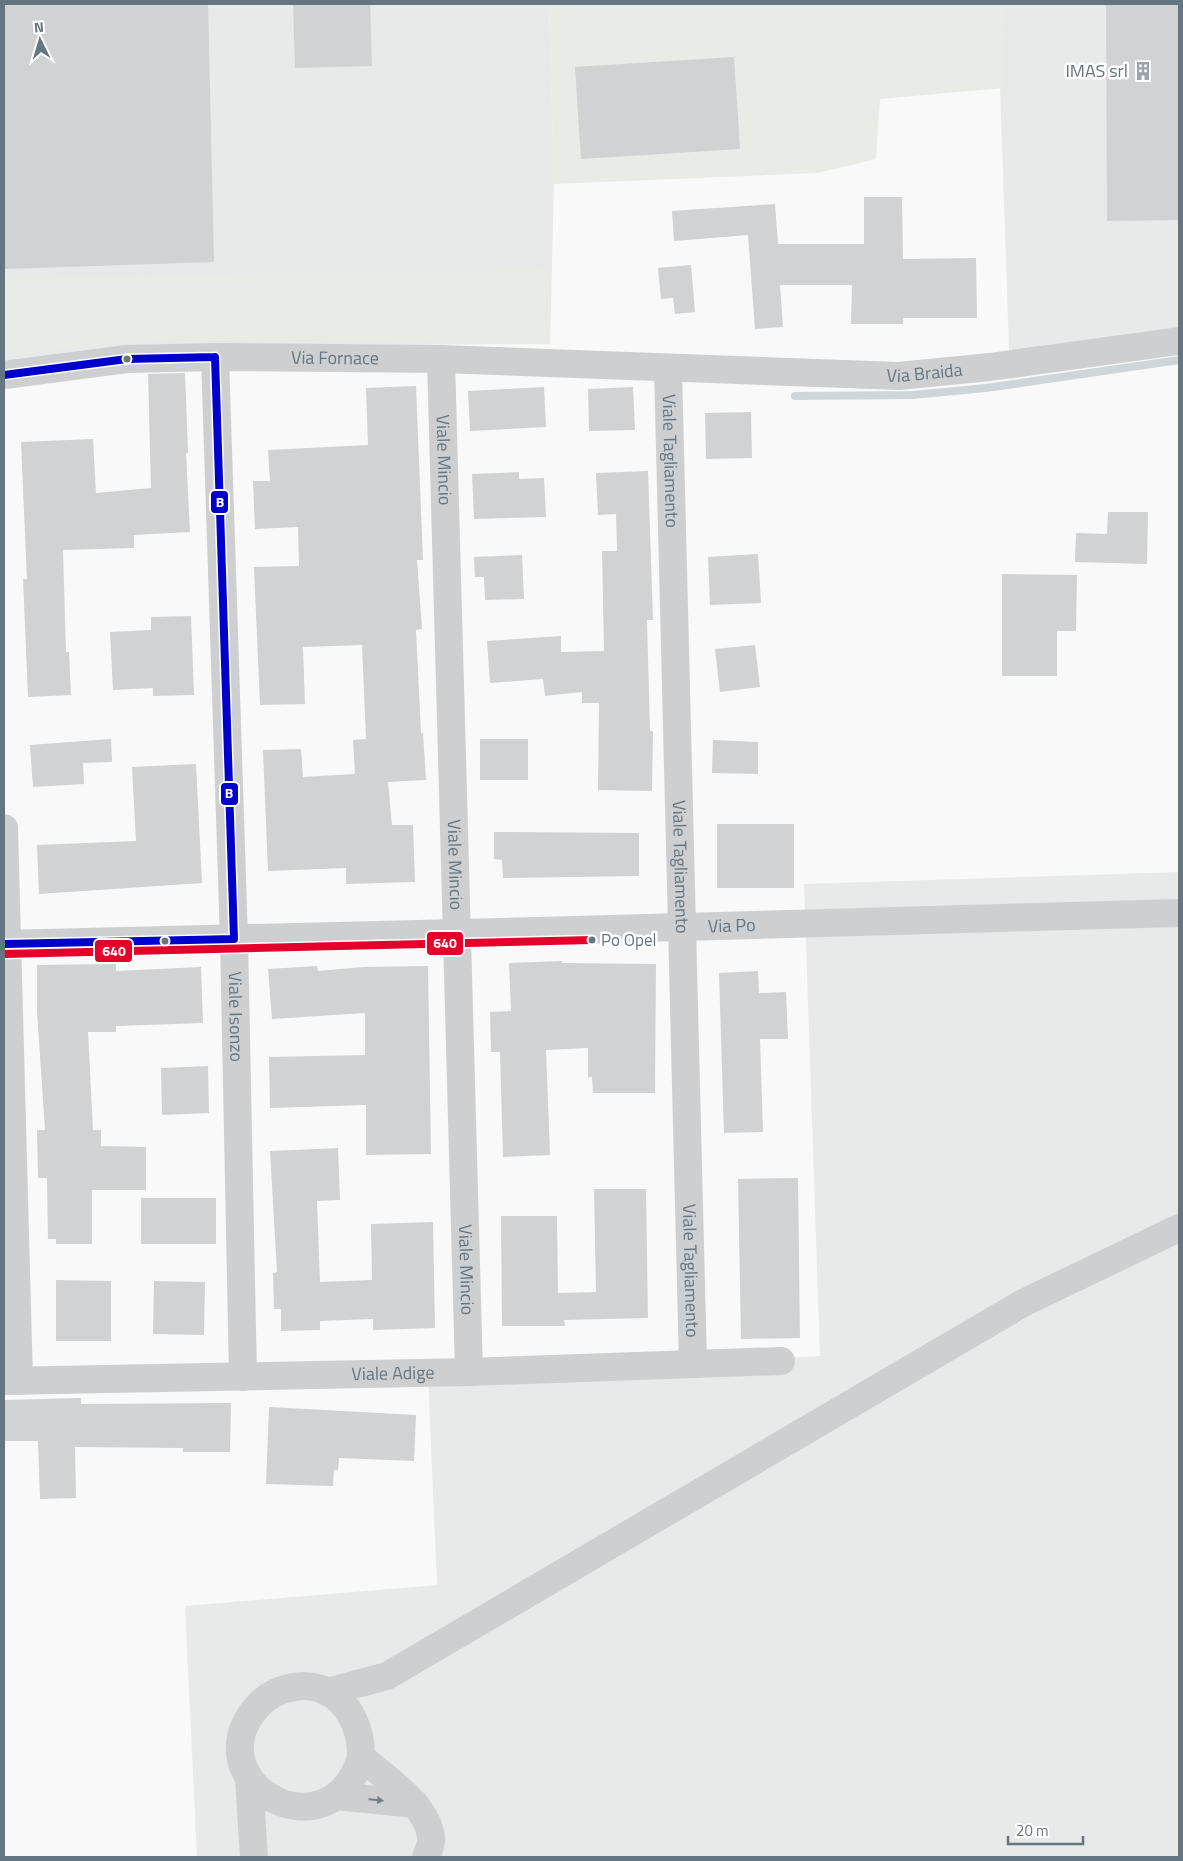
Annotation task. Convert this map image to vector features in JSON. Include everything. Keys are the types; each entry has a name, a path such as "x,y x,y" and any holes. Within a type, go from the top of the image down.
{"street":[{"name":"Via Braida","path":"668,368 899,376 990,367 1179,340"},
{"name":"Via Fornace","path":"4,375 127,359 215,357 441,359 668,368"},
{"name":"Viale Isonzo","path":"215,357 234,939 244,1377"},
{"name":"Viale Mincio","path":"441,359 469,1372"},
{"name":"Viale Tagliamento","path":"668,368 693,1364"},
{"path":"4,828 11,1381"},
{"name":"Via Po","path":"5,944 683,928 1179,913"},
{"path":"327,1692 387,1676 1023,1303 1179,1228"},
{"name":"Viale Adige","path":"11,1381 469,1372 781,1361"},
{"path":"358,1724 387,1676"},
{"path":"309,1687 327,1692 345,1706 358,1724 362,1740 362,1757 352,1779 336,1796 323,1804 293,1807 276,1802 260,1792 249,1778 242,1760 241,1741 246,1722 256,1706 271,1695 289,1688 309,1687"},
{"path":"362,1757 415,1804 425,1818 432,1839 426,1857"},
{"path":"249,1778 254,1851"},
{"path":"336,1796 415,1804"},
{"path":"254,1851 293,1807"}],"shaded area":[{"path":"4,4 549,4 554,184 550,344 306,345 4,368"},
{"path":"549,4 1005,4 1003,88 880,99 876,159 817,173 554,184"},
{"path":"1001,4 1179,4 1179,353 1010,379 1000,86"},
{"path":"548,269 550,344 201,339 88,346 4,357 4,278"},
{"path":"1179,872 1179,1857 197,1857 185,1606 437,1585 428,1376 820,1356 804,884"}],"building":[{"path":"4,4 208,4 214,262 4,269"},
{"path":"293,4 370,4 372,66 295,68"},
{"name":"IMAS srl","path":"1106,4 1179,4 1179,220 1107,221"},
{"path":"734,57 740,149 581,159 575,67"},
{"path":"864,197 902,197 903,259 976,258 977,318 903,318 903,324 851,324 852,285 780,285 783,327 755,329 748,235 674,241 672,211 775,204 778,244 864,244"},
{"path":"691,265 695,312 675,314 673,298 661,299 658,268"},
{"path":"185,373 188,453 186,453 190,532 134,535 134,548 63,550 66,652 69,652 71,695 28,697 23,579 27,579 21,442 93,439 96,493 151,488 148,374"},
{"path":"416,386 423,560 417,560 422,629 416,630 421,733 423,733 426,780 388,782 392,825 413,825 415,882 346,884 346,868 268,871 263,750 301,749 303,777 355,774 353,740 366,739 362,645 303,647 305,704 260,705 254,567 299,566 298,527 255,529 253,481 270,481 268,450 368,445 366,388"},
{"path":"544,387 546,427 470,431 468,391"},
{"path":"633,387 635,430 589,431 588,389"},
{"path":"751,412 752,458 706,459 705,413"},
{"path":"648,471 653,620 647,620 650,731 653,731 652,791 598,790 599,703 582,703 582,692 545,696 543,679 490,683 487,641 561,636 561,652 604,651 602,551 617,551 616,514 598,515 596,473"},
{"path":"519,472 519,479 544,478 546,517 474,519 472,474"},
{"path":"1108,512 1148,512 1147,564 1075,562 1076,533 1107,534"},
{"path":"758,554 761,603 710,605 708,557"},
{"path":"522,555 524,599 485,600 484,577 475,577 474,557"},
{"path":"1002,574 1077,575 1076,631 1057,631 1057,676 1002,676"},
{"path":"191,616 194,695 153,696 153,688 113,690 110,632 151,630 151,617"},
{"path":"755,645 760,687 720,692 715,649"},
{"path":"111,739 112,762 83,763 84,784 33,787 30,745"},
{"path":"480,739 528,739 528,780 480,780"},
{"path":"713,740 758,742 758,774 712,773"},
{"path":"196,764 202,883 39,894 37,845 136,841 132,767"},
{"path":"717,824 794,824 794,888 717,888"},
{"path":"494,832 639,833 639,876 503,878 502,860 494,859"},
{"path":"562,961 562,963 656,964 655,1093 593,1093 592,1077 588,1077 588,1048 546,1050 550,1155 503,1157 500,1052 491,1052 490,1012 511,1011 509,963"},
{"path":"116,964 116,971 201,967 203,1023 116,1026 116,1032 88,1032 93,1130 101,1130 101,1146 146,1147 146,1190 92,1190 92,1244 56,1244 56,1239 48,1239 47,1178 38,1178 37,1130 45,1130 37,1011 37,965"},
{"path":"317,966 318,971 364,967 428,966 431,1154 366,1155 366,1105 270,1108 269,1057 365,1055 365,1013 272,1019 268,969"},
{"path":"758,971 759,993 786,992 788,1039 760,1039 763,1132 724,1133 719,973"},
{"path":"208,1066 209,1113 162,1115 161,1068"},
{"path":"338,1148 340,1200 317,1201 320,1282 372,1280 371,1224 433,1222 435,1328 373,1330 373,1319 320,1321 320,1330 281,1331 281,1309 274,1309 273,1273 277,1272 270,1151"},
{"path":"798,1178 800,1338 741,1339 738,1179"},
{"path":"594,1189 646,1189 648,1318 564,1320 565,1326 502,1326 501,1216 557,1216 558,1293 596,1292"},
{"path":"141,1198 216,1198 216,1244 141,1244"},
{"path":"56,1280 111,1281 111,1341 56,1341"},
{"path":"154,1281 205,1282 204,1335 153,1334"},
{"path":"81,1398 81,1404 231,1403 230,1452 183,1452 183,1448 75,1447 76,1498 40,1499 38,1441 4,1441 4,1400"},
{"path":"269,1407 416,1415 414,1461 339,1458 338,1470 334,1470 333,1486 266,1484"}],"waterway":[{"path":"795,396 912,395 986,388 1179,360"}],"transit line":[{"name":"B","path":"215,357 234,939"},
{"name":"B","path":"4,375 127,359 215,357"},
{"name":"B","path":"4,944 234,939"},
{"name":"640","path":"4,954 592,940"}],"place":[{"name":"IMAS srl","path":"1143,71"},
{"name":"Po Opel","path":"592,940"}]}
